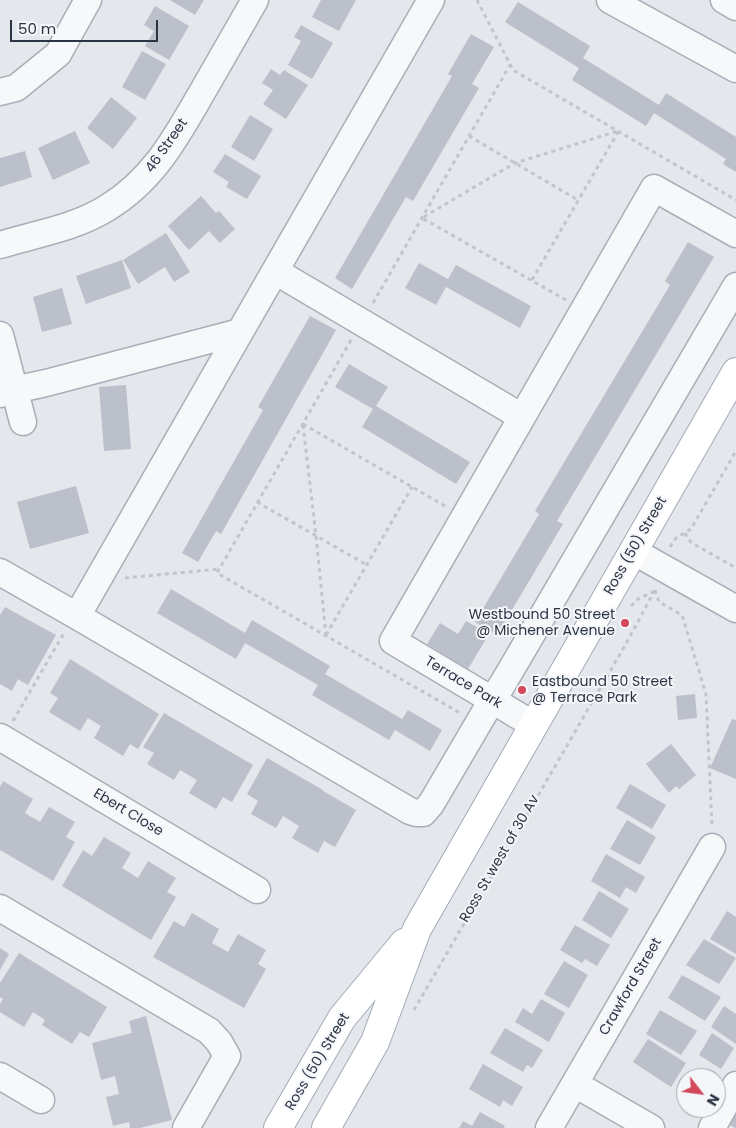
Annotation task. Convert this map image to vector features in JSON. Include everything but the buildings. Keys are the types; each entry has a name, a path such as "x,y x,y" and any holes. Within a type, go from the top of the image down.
{"main road":[{"name":"Ross (50) Street","path":"278,1128 342,1018 416,929 736,372"},
{"name":"Ross (50) Street","path":"326,1128 376,1042 416,929"}],"street":[{"path":"0,92 16,88 58,54 88,0"},
{"name":"46 Street","path":"0,245 88,218 113,204 143,180 176,137 255,0"},
{"path":"77,616 431,0"},
{"path":"610,0 736,69"},
{"path":"724,0 736,7"},
{"path":"464,517 654,188 736,234"},
{"path":"275,271 522,417"},
{"path":"0,572 410,811 423,813 431,804 502,685 736,286"},
{"path":"7,392 240,332"},
{"path":"0,335 7,392 23,422"},
{"name":"Terrace Park","path":"464,517 393,641 534,724"},
{"path":"633,551 736,609"},
{"name":"Ebert Close","path":"1,738 257,890"},
{"name":"Crawford Street","path":"549,1128 712,847"},
{"path":"0,908 209,1031 219,1042 227,1056 186,1128"},
{"path":"0,1076 41,1100"},
{"path":"575,1084 651,1128"},
{"path":"712,1128 736,1085"}],"path":[{"path":"477,0 513,70 736,200"},
{"path":"466,716 217,572 510,65"},
{"path":"422,218 515,162 618,131"},
{"path":"532,280 618,131"},
{"path":"469,136 578,200"},
{"path":"422,218 584,310"},
{"path":"303,423 464,517"},
{"path":"303,423 326,636"},
{"path":"736,451 691,530 685,532 688,539 692,542 736,568"},
{"path":"326,636 412,487"},
{"path":"257,502 367,565"},
{"path":"98,580 219,569"},
{"path":"629,608 638,599 655,590 659,602 682,615 706,694 712,847"},
{"name":"Ross St west of 30 Av","path":"410,1016 655,590"},
{"path":"1,738 77,616"}],"place":[{"name":"Westbound 50 Street @ Michener Avenue","path":"625,623"},
{"name":"Eastbound 50 Street @ Terrace Park","path":"522,690"}]}
